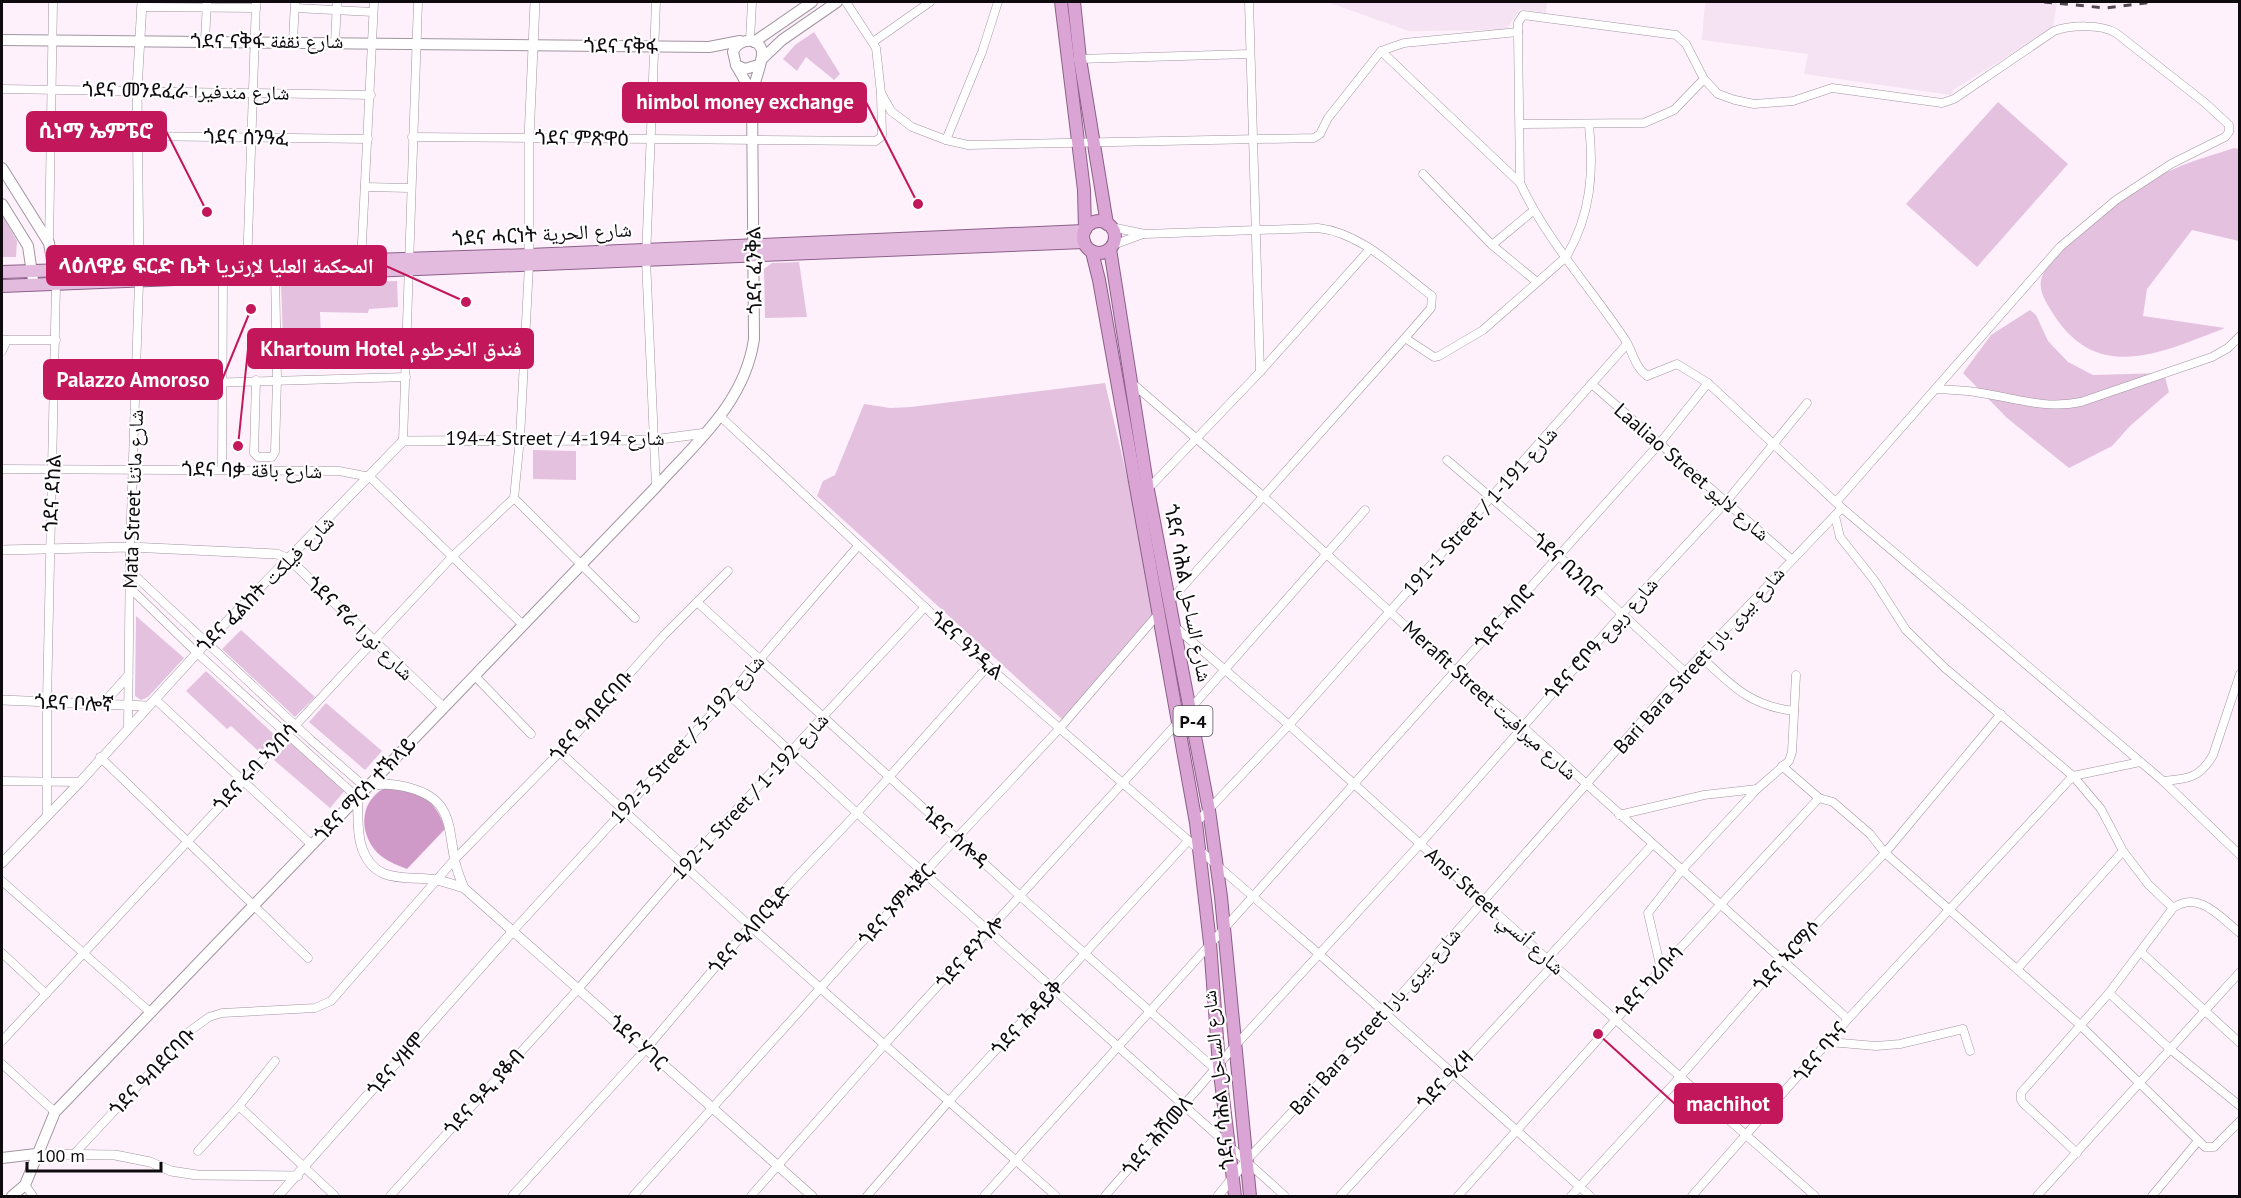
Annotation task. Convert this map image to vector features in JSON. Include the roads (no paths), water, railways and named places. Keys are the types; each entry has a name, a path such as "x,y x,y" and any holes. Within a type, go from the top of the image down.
{"highway":[{"name":"ጎደና ሳሕል شارع الساحل","path":"1060,2 1084,190 1086,239 1099,280 1196,823 1210,943 1217,1067 1230,1147 1235,1197"},
{"path":"1074,2 1080,59 1094,142 1109,225 1115,236 1111,247 1099,253 1086,239 1097,222 1109,225"},
{"name":"ጎደና ሳሕል شارع الساحل","path":"1111,247 1148,490 1191,708 1218,868 1233,1048 1250,1197"}],"main road":[{"name":"ጎደና ናቅፋ","path":"533,45 709,47 748,41 812,2"},
{"path":"760,63 761,48 748,41 732,52 735,63 745,69 760,63 782,40 837,2"},
{"name":"ጎደና ናቅፋ شارع نقفة","path":"2,40 138,42 205,40 533,45"},
{"name":"ጎደና ናቅፋ","path":"709,47 735,63"},
{"name":"ጎደና ፈንቅል","path":"735,63 752,93"},
{"name":"ጎደና ፈንቅል","path":"706,433 721,417 743,380 751,358 754,339 752,93 760,63"},
{"path":"2,168 49,243 56,284"},
{"path":"2,204 28,246 33,284"},
{"name":"ጎደና ሓርነት شارع الحرية","path":"2,272 138,268 223,270 1086,239"},
{"name":"ጎደና ሓርነት شارع الحرية","path":"2,286 140,282 223,270"},
{"name":"ጎደና ማርሳ ተኽላይ","path":"25,1185 55,1112 706,433"},
{"path":"2,1158 36,1154"},
{"path":"12,1197 25,1185"}],"street":[{"path":"49,243 53,2"},
{"path":"361,265 374,2"},
{"path":"403,441 418,2"},
{"path":"535,2 529,138 529,260 520,438 514,498 635,618"},
{"path":"656,2 646,254 656,487"},
{"path":"748,41 752,2"},
{"path":"846,2 873,42 930,2"},
{"path":"946,140 982,52 998,2"},
{"path":"1249,2 1255,139 1255,229 1260,372"},
{"path":"142,4 256,5 247,269"},
{"name":"Mata Street شارع ماتئا","path":"128,728 130,547 140,282 137,90 142,4"},
{"path":"205,40 207,4"},
{"path":"293,41 295,5 337,6 373,12"},
{"path":"335,42 337,6"},
{"path":"1520,183 1518,32 1523,15 1676,35 1686,44 1704,79 1718,94 1754,104 1793,101 1832,88 1942,103 1954,99 2054,31 2068,28 2103,28 2116,33 2225,120 2230,129 2225,137 2171,164 2132,190 2060,247 1836,502"},
{"path":"881,93 899,120 946,140 969,146 1314,138 1320,134 1328,118 1381,51 1404,43 1518,32"},
{"name":"ጎደና ምጽዋዕ","path":"412,137 876,141 882,135 881,93 878,59 873,42"},
{"path":"1381,51 1520,183 1533,211 1628,344 1638,368 1647,376 1677,364 1708,383 1842,508 2163,781 2240,855"},
{"path":"1067,59 1170,54 1250,54"},
{"path":"1521,124 1644,123 1659,119 1674,110 1704,79"},
{"name":"ጎደና መንደፈራ شارع مندفيرا","path":"2,89 371,95"},
{"path":"1405,338 1434,357 1439,356 1483,330 1566,257 1575,242 1590,193 1592,173 1589,125"},
{"name":"ጎደና ሰንዓፈ","path":"52,135 368,139"},
{"path":"1423,174 1492,245 1537,282"},
{"path":"365,187 410,188"},
{"path":"1492,245 1533,211"},
{"path":"1109,225 1145,234 1318,228 1339,230 1356,238 1370,249 1260,372 1148,490 1136,495"},
{"path":"1111,247 1145,234"},
{"name":"ጎደና ኦምሓጀር","path":"633,1197 924,873 1060,728 1169,601 1431,308 1432,296 1370,249"},
{"path":"256,380 254,453 258,457 273,457 277,379 276,268"},
{"path":"222,470 223,270"},
{"name":"ጎደና ደከል","path":"47,816 49,549 54,467 56,284"},
{"path":"1937,389 1975,392 2025,403 2062,406 2081,402 2212,357 2228,348 2240,336"},
{"path":"2,351 4,340 56,340"},
{"name":"191-1 Street / شارع 191-1","path":"1196,823 1391,612 1628,344"},
{"path":"137,385 277,379 406,377"},
{"name":"Merafit Street شارع ميرافيت","path":"1132,383 1264,497 1456,672 1523,728 1781,961 1848,1018"},
{"name":"ጎደና ሓበሮ","path":"984,1197 1660,443 1708,383"},
{"name":"Laaliao Street شارع لاليو","path":"1593,385 1791,559"},
{"name":"ጎደና ሮቦዓ شارع ربوع","path":"1233,1048 1421,843 1622,614 1726,502 1775,445 1807,403"},
{"name":"ጎደና ዓንዲል","path":"721,417 988,666 1319,954 1590,1197"},
{"name":"194-4 Street / شارع 194-4","path":"403,441 520,438 653,440 706,433"},
{"name":"ጎደና ፈልከት شارع فيلكت","path":"2,863 80,782 100,757 207,642 403,441"},
{"name":"ጎደና ቢንቢና","path":"1447,460 1558,555 1685,672"},
{"name":"ጎደና ባቃ شارع باقة","path":"2,469 54,467 339,471 370,477"},
{"path":"370,477 451,558 522,624"},
{"name":"ጎደና ሩባ ኣንበሳ","path":"2,1041 184,842 451,558 514,498"},
{"name":"Bari Bara Street شارع بيرى بارا","path":"1246,1161 1384,1014 1685,672 1842,508"},
{"name":"ጎደና ዶንጎሎ","path":"751,1197 884,1045 1191,708 1365,510"},
{"path":"1834,516 1840,537 1874,580 1906,630 1945,668 2073,776 2101,809 2123,851 2148,884 2173,909"},
{"name":"192-3 Street / شارع 192-3","path":"513,931 729,695 858,546"},
{"path":"2,550 130,547 263,552 289,559"},
{"name":"ጎደና ኖራ شارع نورا","path":"289,559 443,707"},
{"name":"ጎደና ዓብደርባቡ","path":"454,860 560,752 696,602 728,571"},
{"path":"130,572 365,787 380,784 419,790 444,809 450,823 454,860 464,888"},
{"path":"130,588 197,653 357,797 362,849 371,863 384,874 403,880 436,880 464,888"},
{"name":"ጎደና ሰሎዳ","path":"696,602 1020,896 1217,1067"},
{"name":"192-1 Street / شارع 192-1","path":"579,988 685,865 925,607"},
{"name":"Ansi Street شارع أنسي","path":"1159,614 1289,725 1813,1196"},
{"path":"1701,656 1737,690 1753,700 1776,709 1794,711"},
{"name":"ጎደና ዒላበርዒድ","path":"512,1197 646,1049 750,926 857,813 988,666"},
{"path":"2163,781 2198,775 2207,766 2213,755 2240,674"},
{"path":"474,675 531,734"},
{"path":"1661,969 1648,913 1681,871 1757,789 1789,761 1792,752 1796,675"},
{"path":"103,704 128,676"},
{"path":"729,695 857,813 1285,1197"},
{"path":"155,699 312,845"},
{"name":"ጎደና ቦሎኛ","path":"2,700 147,706"},
{"name":"ጎደና ኣርማሶ","path":"1571,1197 1781,961 1885,853 2001,714"},
{"path":"560,752 750,926 1056,1197"},
{"path":"100,757 184,842 308,958"},
{"path":"2073,776 2140,762"},
{"path":"1782,766 1819,798 1833,801 1869,834 1885,853 2079,1024 2198,1141 2211,1149 2240,1121"},
{"name":"ጎደና ባኑና","path":"1692,1197 1748,1136 1848,1018 2073,776"},
{"path":"2,781 80,782"},
{"path":"1619,815 1704,795 1757,789"},
{"name":"ጎደና ካሪቡሳ","path":"1458,1197 1661,969 1819,798"},
{"name":"ጎደና ሕዳይቅ","path":"867,1197 949,1101 1087,954 1188,841"},
{"name":"ጎደና ዓረዛ","path":"1340,1197 1652,844"},
{"path":"2018,968 2123,851"},
{"path":"436,880 454,860"},
{"name":"ጎደና ዓብደርባቡ","path":"75,1153 186,1034 209,1017 222,1013 315,1008 331,1001 436,880"},
{"path":"2,881 151,1013"},
{"name":"ጎደና ሃገር","path":"464,888 812,1197"},
{"path":"2077,1153 2024,1104 2020,1096 2079,1024 2109,993 2142,953 2173,909 2182,902 2194,901 2205,904 2240,933"},
{"name":"ጎደና ሃዘሞ","path":"278,1197 513,931"},
{"path":"2,953 46,994"},
{"path":"2142,953 2240,1043"},
{"path":"2037,1197 2240,972"},
{"name":"ጎደና ዓዲ ያቆብ","path":"390,1197 579,988"},
{"path":"2109,993 2170,1049 2240,1106"},
{"path":"1829,1042 1860,1046 1900,1044 1963,1029 1970,1051"},
{"name":"ጎደና ሕሽመለ","path":"1106,1197 1233,1048"},
{"path":"198,1151 239,1106 275,1060"},
{"path":"2,1064 55,1112"},
{"path":"239,1106 301,1172 335,1197"},
{"path":"2152,1197 2198,1141"},
{"path":"36,1154 115,1155 150,1162 171,1171 198,1175 301,1172"},
{"path":"1218,1197 1246,1161"},
{"path":"25,1185 33,1197"}],"railway":[{"path":"2044,2 2106,8 2153,2"}],"place":[{"name":"himbol money exchange","path":"918,204"},
{"name":"ሲነማ ኤምፔሮ","path":"207,212"},
{"name":"ላዕለዋይ ፍርድ ቤት المحكمة العليا لإرتريا","path":"466,302"},
{"name":"Palazzo Amoroso","path":"251,309"},
{"name":"Khartoum Hotel فندق الخرطوم","path":"238,446"},
{"name":"machihot","path":"1598,1034"}]}
